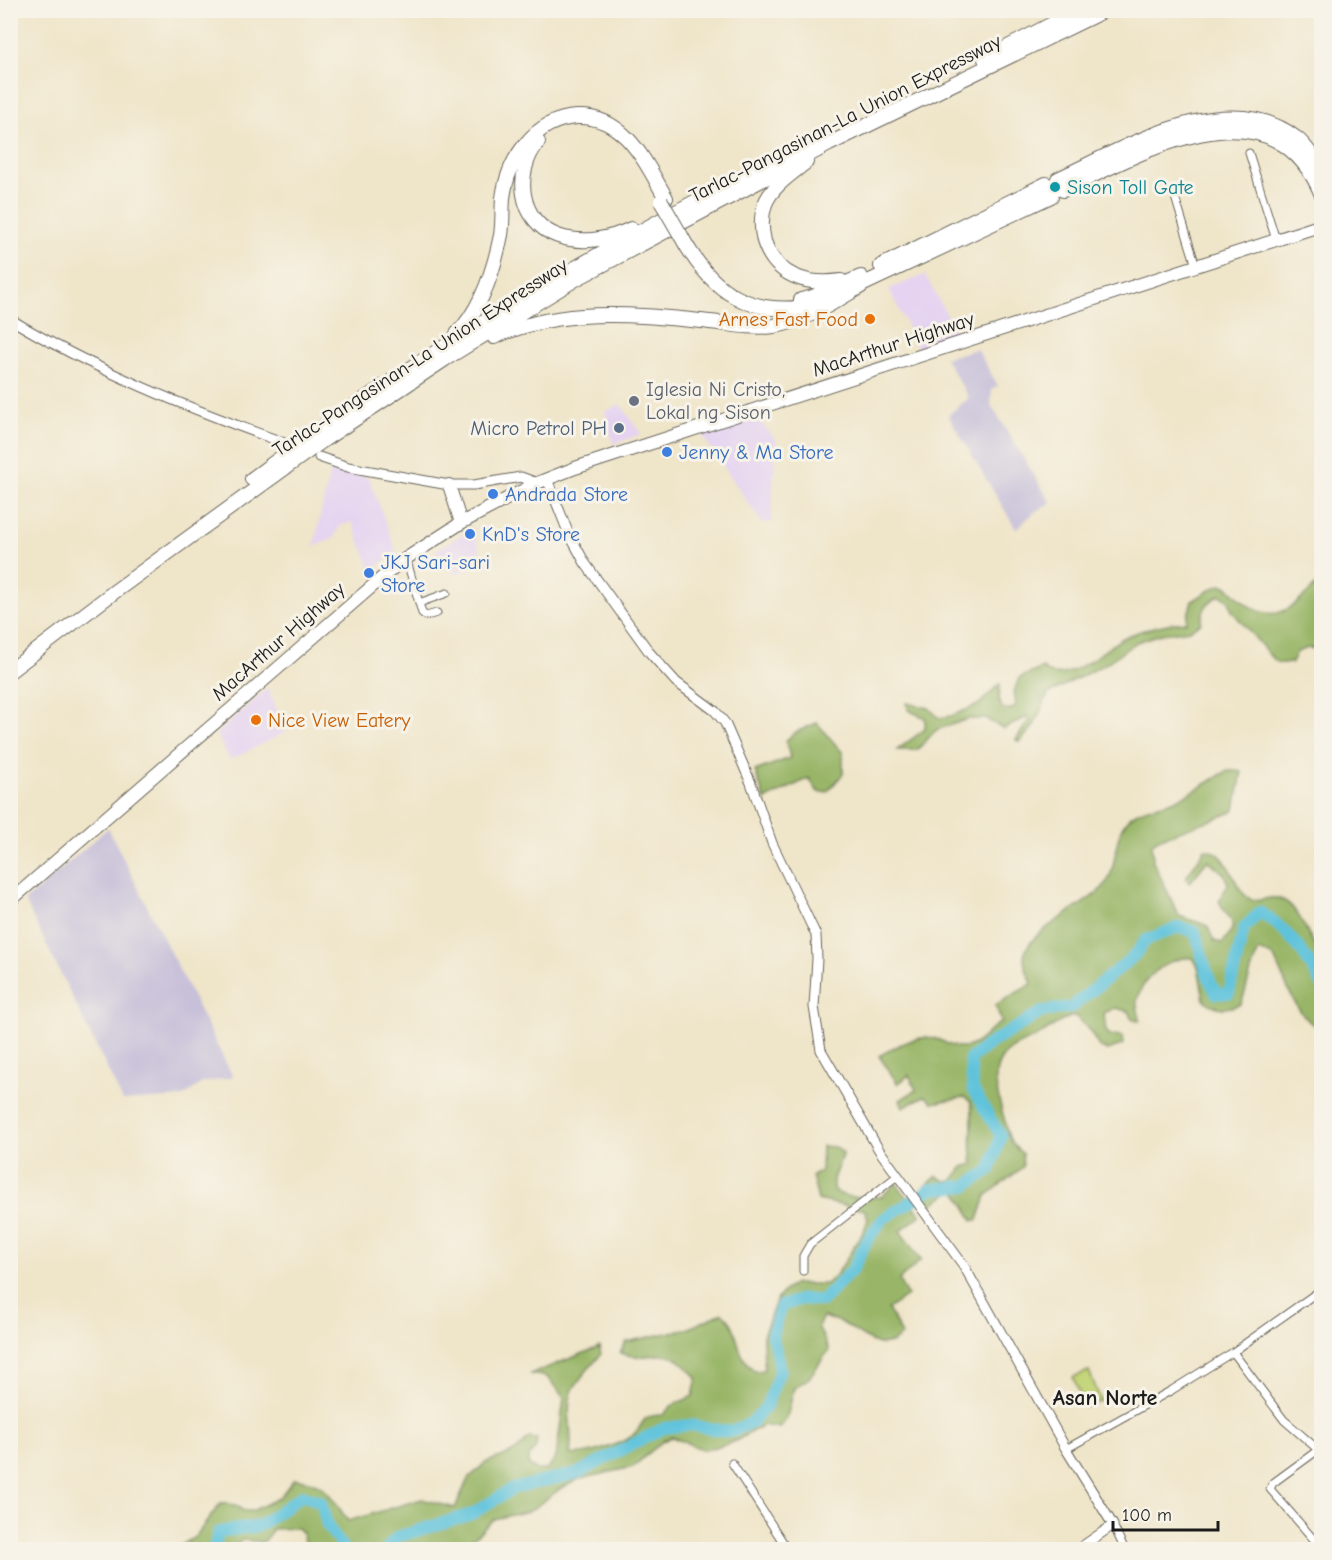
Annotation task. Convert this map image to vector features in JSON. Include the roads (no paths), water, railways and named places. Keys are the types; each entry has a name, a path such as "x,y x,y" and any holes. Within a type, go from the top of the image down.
{"highway":[{"name":"Tarlac-Pangasinan-La Union Expressway","path":"10,660 282,457 568,271 672,213 1079,10"},
{"name":"Tarlac-Pangasinan-La Union Expressway","path":"10,671 296,458 445,353 574,280 829,144 1105,10"},
{"path":"445,353 481,299 496,255 501,231 503,197 520,150 536,132 558,120 593,118 615,127 642,156 682,232 713,272 729,286 770,301 813,297 859,282 1055,187 1162,131 1197,121 1225,117 1280,127 1303,143 1322,171"},
{"path":"664,199 625,146 607,130 595,126 571,125 550,132 531,151 524,166 522,186 530,213 548,231 558,236 582,241 596,240 672,213"},
{"path":"1055,187 1167,141 1199,132 1227,129 1262,136 1278,143 1301,162 1316,181 1322,195"},
{"path":"829,144 774,189 765,205 761,223 763,238 776,264 787,274 809,282 859,282"},
{"name":"MacArthur Highway","path":"10,901 406,558 461,523 542,481 1322,225"},
{"path":"445,353 513,329 554,318 612,314 774,326 818,312 859,282"},
{"path":"449,485 461,523"}],"street":[{"path":"1249,153 1276,240"},
{"path":"1175,197 1196,266"},
{"path":"10,319 118,377 186,407 282,442"},
{"path":"319,457 348,467 449,485 474,485 521,477 542,481 585,563 659,664 676,682 722,718 751,783 776,851 816,934 818,959 814,1007 818,1041 874,1142 918,1207 964,1266 1066,1449 1113,1525 1125,1550"},
{"path":"406,558 424,615 437,613"},
{"path":"419,603 447,593"},
{"path":"803,1271 803,1256 810,1244 897,1176"},
{"path":"1066,1449 1173,1390 1233,1352 1322,1289"},
{"path":"1233,1352 1284,1420 1320,1452 1273,1483 1270,1490 1322,1549"},
{"path":"732,1464 788,1550"},
{"path":"1077,1550 1113,1525"}],"waterway":[{"path":"386,1550 397,1537 472,1514 512,1489 578,1473 664,1428 690,1425 730,1432 751,1423 766,1407 780,1370 772,1334 781,1306 802,1299 822,1301 853,1269 866,1242 883,1219 931,1189 966,1186 990,1170 1001,1136 973,1090 970,1059 989,1044 1042,1012 1072,1007 1134,956 1146,940 1179,927 1195,932 1213,988 1217,994 1229,993 1244,928 1260,912 1280,927 1296,944 1322,985"},
{"path":"213,1550 219,1532 259,1526 302,1495 321,1502 327,1525 344,1550"}],"place":[{"name":"Sison Toll Gate","path":"1055,187"},
{"name":"Arnes Fast Food","path":"870,319"},
{"name":"Iglesia Ni Cristo, Lokal ng Sison","path":"634,401"},
{"name":"Micro Petrol PH","path":"619,428"},
{"name":"Jenny & Ma Store","path":"667,452"},
{"name":"Andrada Store","path":"493,494"},
{"name":"KnD's Store","path":"470,534"},
{"name":"JKJ Sari-sari Store","path":"369,573"},
{"name":"Nice View Eatery","path":"256,720"}],"district":[{"name":"Asan Norte","path":"1105,1397"}]}
